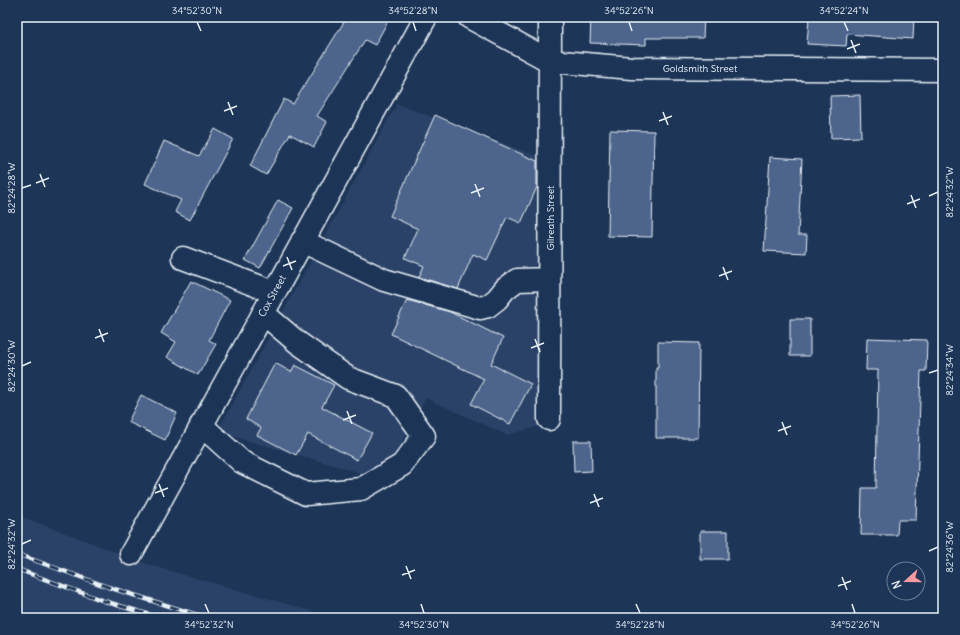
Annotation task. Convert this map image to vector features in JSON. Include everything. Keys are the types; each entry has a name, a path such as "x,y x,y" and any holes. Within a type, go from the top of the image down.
{"street":[{"name":"Cox Street","path":"131,554 426,17"},
{"name":"Goldsmith Street","path":"469,17 550,61 632,68 943,70"},
{"name":"Gilreath Street","path":"549,419 550,17"},
{"path":"302,241 384,280 480,308 488,306 517,280 549,279"},
{"path":"183,258 274,292"},
{"path":"201,425 242,462 306,494 361,489 402,465 424,436 396,396 348,378 296,342 263,313"}],"shaded area":[{"path":"397,104 545,159 551,423 507,435 426,398 382,479 217,432"},
{"path":"17,515 153,566 336,618 17,618"}],"building":[{"path":"347,17 390,17 375,45 365,40 317,116 327,122 314,147 290,134 266,175 250,166 284,99 293,104"},
{"path":"591,17 704,17 703,38 646,38 646,45 590,43"},
{"path":"809,17 914,17 913,39 847,34 846,46 807,44"},
{"path":"860,95 861,137 831,138 830,96"},
{"path":"435,115 537,161 537,187 521,223 507,217 487,260 473,254 458,289 419,277 424,266 405,258 418,229 390,216"},
{"path":"215,129 233,139 190,220 175,212 181,200 145,184 164,141 199,156"},
{"path":"610,130 654,131 652,237 608,236"},
{"path":"770,157 802,159 798,235 807,235 806,253 764,251"},
{"path":"278,200 293,208 260,268 245,260"},
{"path":"191,281 230,300 209,340 216,344 198,375 167,357 176,342 161,333"},
{"path":"407,300 450,312 503,338 491,364 531,384 510,424 471,404 484,379 391,334"},
{"path":"790,319 810,319 810,356 790,356"},
{"path":"867,338 927,340 926,371 921,371 916,520 898,520 897,535 861,535 862,488 876,488 878,370 866,370"},
{"path":"658,342 699,343 698,438 656,438 656,368 658,368"},
{"path":"275,363 291,372 295,365 334,385 322,407 372,433 357,460 308,434 296,455 257,435 261,428 246,419"},
{"path":"141,395 177,413 165,440 128,422"},
{"path":"573,441 591,441 592,471 574,472"},
{"path":"700,531 728,531 728,559 700,559"}],"railway":[{"path":"17,554 108,587 207,618"},
{"path":"17,569 104,601 160,618"}]}
